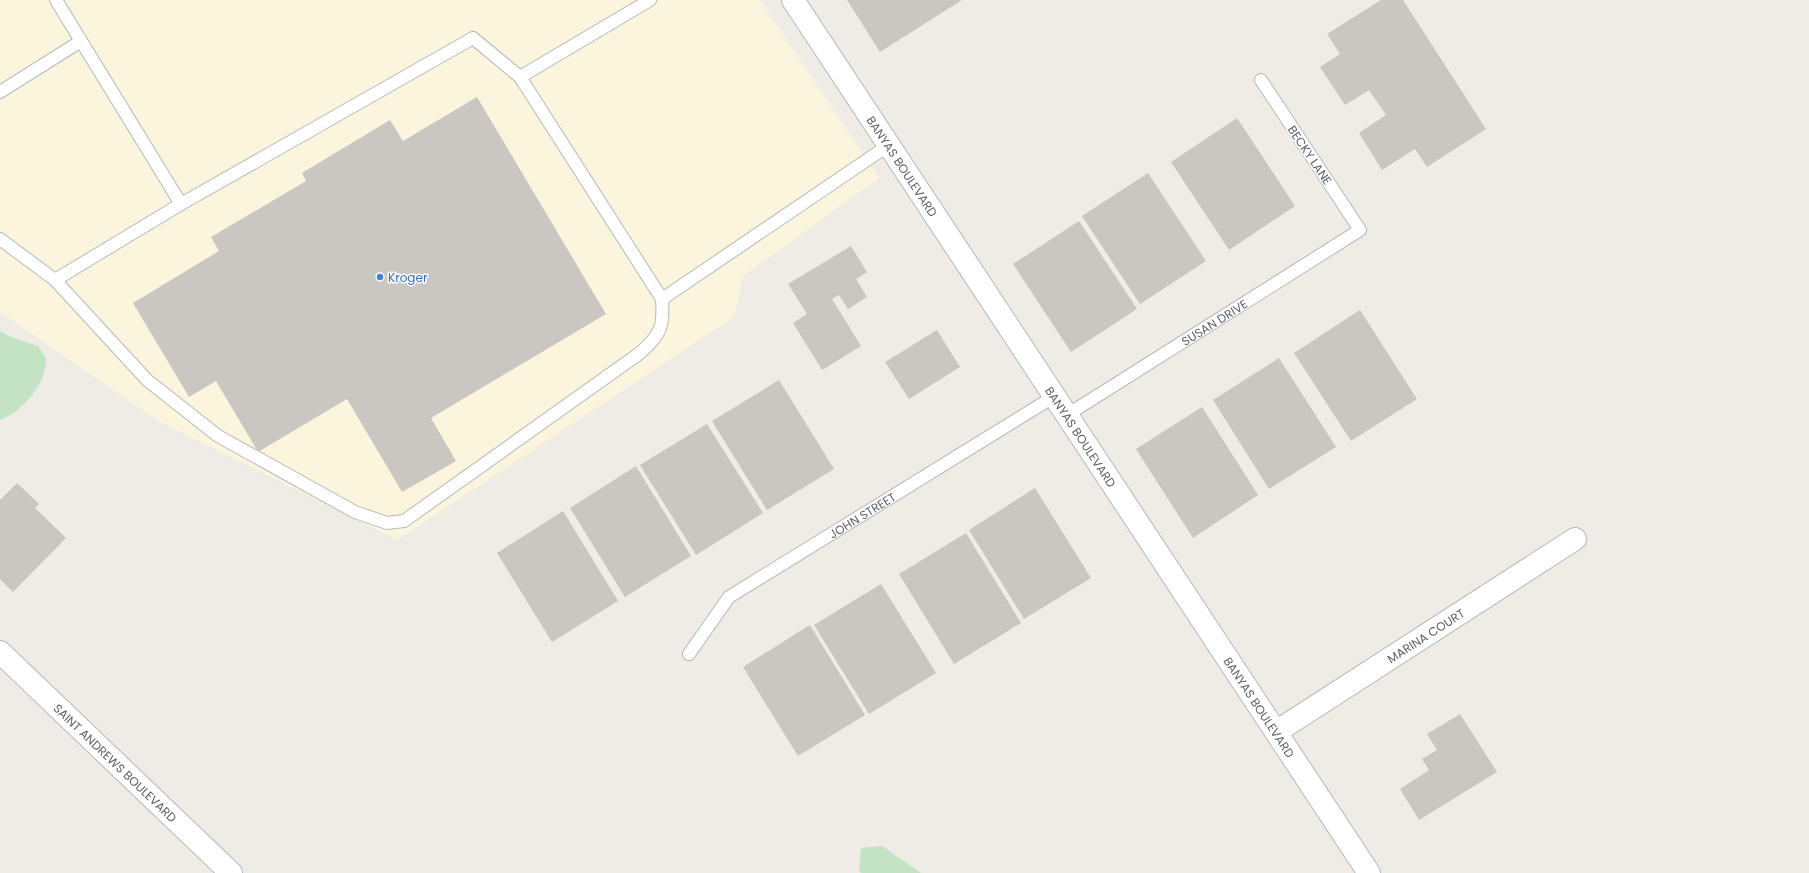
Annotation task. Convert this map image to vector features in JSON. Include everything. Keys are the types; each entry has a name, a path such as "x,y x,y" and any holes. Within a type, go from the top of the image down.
{"street":[{"name":"BANYAS BOULEVARD","path":"793,0 1369,873"},
{"name":"MARINA COURT","path":"1276,732 1575,539"},
{"name":"SAINT ANDREWS BOULEVARD","path":"0,652 231,873"}],"lane":[{"path":"56,0 181,204"},
{"path":"520,77 650,0"},
{"path":"0,239 55,280 148,380 218,436 355,512 387,523 404,521 640,353 656,338 663,319 662,299 520,77 472,38 181,204 55,280"},
{"path":"0,92 81,41"},
{"name":"BECKY LANE","path":"1261,80 1360,230"},
{"path":"662,299 889,145"},
{"name":"SUSAN DRIVE","path":"1067,414 1360,230"},
{"name":"JOHN STREET","path":"690,654 729,597 1055,396"}],"shaded area":[{"path":"0,0 760,0 879,178 743,276 734,317 397,540 157,420 0,312"}],"green space":[{"path":"0,331 11,337 38,346 46,358 43,377 30,398 19,409 0,420"},
{"path":"882,846 921,873 861,873 859,870 861,848"}],"building":[{"path":"847,0 962,0 880,52"},
{"path":"1381,0 1403,0 1486,129 1427,167 1415,149 1382,170 1359,133 1386,115 1369,90 1345,105 1320,67 1340,54 1327,34"},
{"name":"Kroger","path":"477,97 606,314 431,418 456,461 402,492 347,399 258,452 216,381 189,397 133,303 219,251 211,237 306,181 302,173 390,120 403,141"},
{"path":"1237,118 1295,206 1229,250 1171,162"},
{"path":"1148,173 1206,261 1140,304 1082,216"},
{"path":"1079,221 1137,309 1071,352 1013,264"},
{"path":"851,246 867,272 856,279 867,297 848,309 839,295 832,299 861,346 822,370 793,323 807,314 788,284"},
{"path":"1360,310 1417,399 1351,441 1294,353"},
{"path":"937,330 960,367 909,399 885,362"},
{"path":"1279,358 1336,447 1269,489 1213,400"},
{"path":"779,380 834,469 767,510 712,421"},
{"path":"1202,407 1258,495 1193,538 1136,449"},
{"path":"707,424 763,513 696,555 640,465"},
{"path":"636,466 691,556 625,597 570,508"},
{"path":"17,483 39,504 35,508 66,538 13,592 0,579 0,500"},
{"path":"1035,488 1091,578 1024,619 969,530"},
{"path":"563,511 618,601 552,642 497,553"},
{"path":"966,533 1021,623 954,664 899,574"},
{"path":"881,584 936,673 869,714 814,625"},
{"path":"810,625 865,715 798,756 743,667"},
{"path":"1460,714 1497,772 1419,820 1400,789 1429,770 1422,759 1437,750 1427,734"}],"place":[{"name":"Kroger","path":"380,277"}]}
